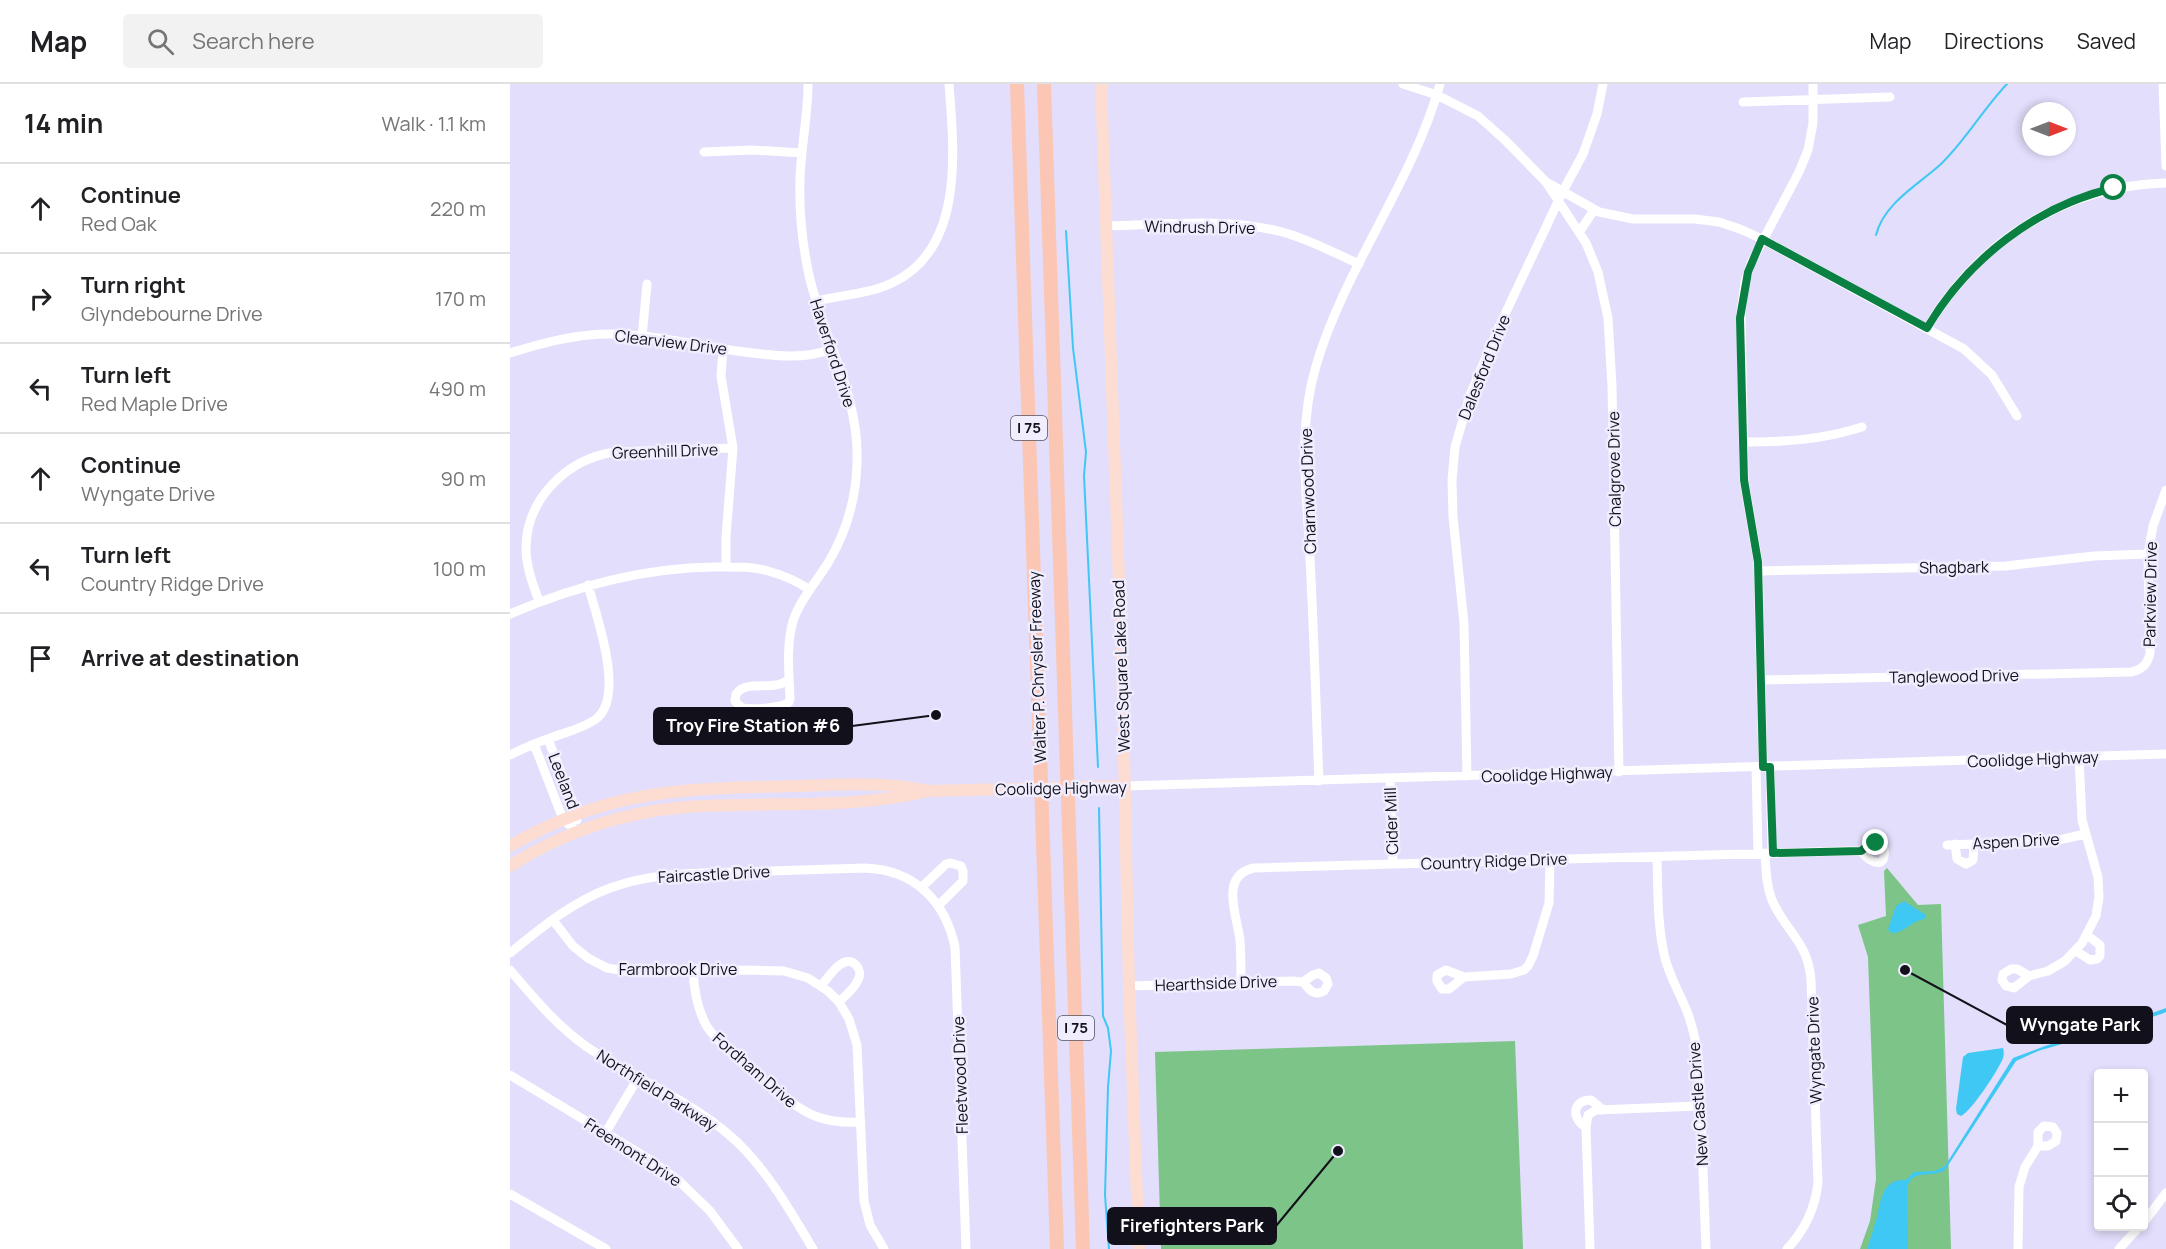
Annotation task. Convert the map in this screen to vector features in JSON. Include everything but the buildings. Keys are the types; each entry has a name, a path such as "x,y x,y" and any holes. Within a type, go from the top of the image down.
{"highway":[{"name":"Walter P. Chrysler Freeway","path":"1017,84 1057,1249"},
{"name":"Walter P. Chrysler Freeway","path":"1044,84 1083,1249"}],"main road":[{"name":"West Square Lake Road","path":"1101,84 1139,1249"},
{"name":"Coolidge Highway","path":"510,846 576,813 634,797 689,789 847,785 908,787 928,791 1125,786"},
{"name":"Coolidge Highway","path":"510,866 537,850 578,832 629,816 669,809 848,802 909,796 928,791"}],"street":[{"name":"Haverford Drive","path":"789,679 778,686 740,689 735,701 746,708 785,705 790,699 790,632 798,610 842,536 853,500 857,472 855,422 846,387 816,301 801,223 800,179 808,84"},
{"path":"816,301 894,283 917,267 934,245 943,225 949,190 952,145 949,84"},
{"path":"1403,84 1437,95 1488,124 1546,182 1594,210 1633,219 1695,219 1719,222 1740,229 1927,328 1955,344 1982,365 1996,382 2017,416"},
{"name":"Charnwood Drive","path":"1319,781 1304,423 1320,352 1336,312 1408,167 1440,84"},
{"name":"Dalesford Drive","path":"1467,776 1464,623 1453,517 1455,447 1474,383 1586,145 1603,84"},
{"path":"1763,767 1759,571 1755,533 1745,492 1740,312 1748,272 1762,239 1799,172 1808,150 1814,123 1813,84"},
{"path":"2163,84 2166,166"},
{"path":"1743,102 1890,97"},
{"path":"705,152 752,150 802,153"},
{"name":"Chalgrove Drive","path":"1546,182 1558,203 1580,231 1598,272 1607,307 1610,331 1619,772"},
{"path":"1927,328 1944,300 1975,268 2002,242 2042,214 2095,193 2128,186 2166,183"},
{"path":"1580,231 1594,210"},
{"name":"Windrush Drive","path":"1106,226 1194,223 1262,228 1295,236 1359,264"},
{"path":"642,337 647,284"},
{"name":"Clearview Drive","path":"510,353 578,336 605,334 793,357 832,348"},
{"path":"723,349 721,376 733,448 726,567"},
{"path":"1743,442 1811,440 1862,427"},
{"name":"Greenhill Drive","path":"539,601 529,571 526,552 528,537 532,517 538,504 547,490 561,476 587,459 607,453 733,448"},
{"name":"Parkview Drive","path":"2145,665 2150,653 2148,554 2153,526 2166,490"},
{"name":"Shagbark","path":"1759,571 2006,566 2094,555 2148,554"},
{"path":"510,614 539,601 588,585 666,570 726,567 767,570 791,579 810,590"},
{"path":"510,755 594,721 601,715 608,701 609,675 588,585"},
{"name":"Tanglewood Drive","path":"1761,680 2131,672 2145,665"},
{"name":"Leeland","path":"548,739 576,813 578,832"},
{"name":"Leeland","path":"534,744 563,819 578,832"},
{"name":"Coolidge Highway","path":"1125,786 2166,754"},
{"path":"2029,976 2056,967 2076,951 2087,935 2098,906 2097,872 2085,834 2081,810 2079,757"},
{"name":"Wyngate Drive","path":"1763,767 1765,853"},
{"name":"Wyngate Drive","path":"1763,767 1765,853 1770,894 1779,912 1802,945 1809,963 1811,980 1818,1183 1815,1202 1808,1221 1786,1249"},
{"name":"Cider Mill","path":"1390,778 1393,864"},
{"name":"Aspen Drive","path":"1974,844 1973,860 1966,864 1957,859 1951,845 1974,844 2055,841 2085,834"},
{"name":"Country Ridge Drive","path":"1241,982 1240,942 1233,893 1235,880 1242,872 1254,868 1861,851"},
{"name":"New Castle Drive","path":"1657,857 1660,934 1671,977 1687,1013 1696,1041 1706,1249"},
{"path":"1464,977 1511,974 1524,970 1528,966 1549,903 1550,859"},
{"path":"922,887 946,864 961,866 963,881 939,905"},
{"name":"Faircastle Drive","path":"510,953 578,903 609,888 670,875 875,868 903,876 922,887 931,896"},
{"name":"Fleetwood Drive","path":"931,896 939,905 950,928 956,958 966,1249"},
{"name":"Farmbrook Drive","path":"553,920 573,946 588,958 607,968 632,972 784,971 808,978 839,1002 849,1019 857,1045 866,1213 874,1235 884,1249"},
{"path":"2076,951 2090,960 2100,956 2100,945 2087,935"},
{"path":"821,986 842,963 849,962 856,965 860,971 859,979 839,1002"},
{"name":"Northfield Parkway","path":"510,970 541,1007 566,1031 596,1053 705,1116 746,1151 783,1200 813,1249"},
{"name":"Fordham Drive","path":"693,971 696,1002 701,1014 712,1034 728,1050 805,1112 835,1121 861,1122"},
{"name":"Hearthside Drive","path":"1129,986 1303,982"},
{"name":"Freemont Drive","path":"510,1075 606,1132 678,1179 710,1211 738,1249"},
{"path":"606,1132 639,1076"},
{"path":"1586,1127 1579,1123 1575,1116 1578,1104 1584,1100 1591,1100 1603,1110"},
{"path":"1590,1249 1586,1119 1590,1113 1603,1110 1700,1106"},
{"path":"2018,1249 2019,1187 2025,1167 2038,1146"},
{"path":"2148,1217 2166,1193"},
{"path":"510,1194 606,1249"},
{"path":"2119,1249 2136,1231"}],"green space":[{"path":"1887,868 1918,905 1941,904 1951,1249 1860,1249 1870,1221 1876,1179 1868,957 1858,925 1886,916 1884,871"},
{"path":"1515,1041 1523,1249 1161,1249 1155,1052"}],"water":[{"path":"1904,901 1926,915 1925,919 1896,933 1891,933 1888,929 1896,906"},
{"path":"2166,1008 2164,1013 2122,1027 2103,1028 2086,1037 2038,1051 2016,1061 1945,1170 1917,1176 1909,1182 1907,1189 1908,1249 1867,1249 1886,1188 1897,1180 1906,1180 1914,1172 1935,1171 1945,1166 2013,1058 2085,1034 2102,1025 2122,1024"},
{"path":"2003,1048 2003,1058 1984,1090 1966,1113 1961,1116 1957,1114 1963,1057 1968,1053"}],"waterway":[{"path":"1876,235 1886,213 1903,195 1950,155 2007,84"},
{"path":"1066,231 1073,348 1086,452 1084,476 1098,767"},
{"path":"1099,808 1103,1016 1108,1028 1111,1051 1105,1195 1109,1249"}],"place":[{"name":"Troy Fire Station #6","path":"936,715"},
{"name":"Wyngate Park","path":"1905,970"},
{"name":"Firefighters Park","path":"1338,1151"}],"route":[{"path":"1876,843 1870,844 1861,851 1773,853 1770,767 1763,767 1758,552 1745,492 1743,458 1740,312 1751,263 1762,239 1927,328 1951,292 2002,242 2042,214 2070,201 2114,188"}]}
